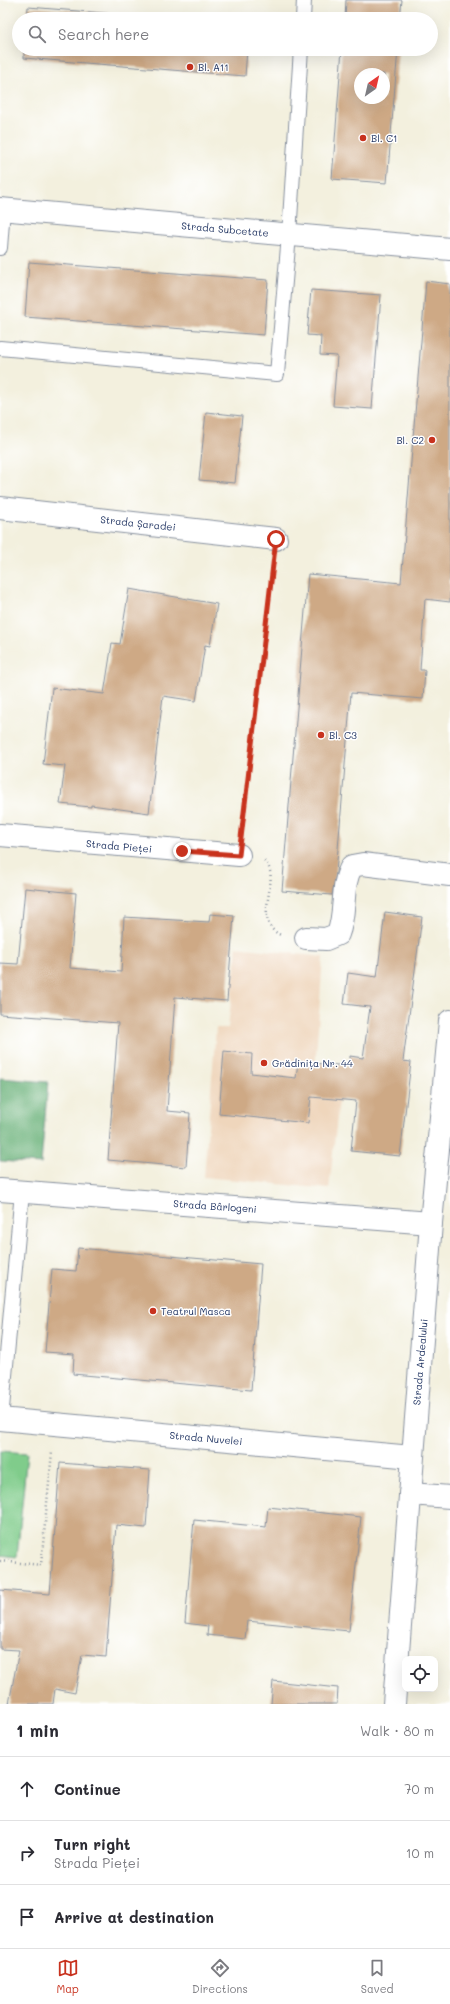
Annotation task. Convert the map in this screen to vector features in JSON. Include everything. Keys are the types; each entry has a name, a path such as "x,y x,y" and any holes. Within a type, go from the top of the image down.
{"street":[{"name":"Strada Subcetate","path":"2,209 450,249"},
{"name":"Strada Șaradei","path":"0,508 276,539"},
{"name":"Strada Pieței","path":"0,836 239,855"},
{"path":"306,938 326,939 338,934 343,921 346,876 352,866 363,864 450,875"},
{"name":"Strada Ardealului","path":"394,1704 431,1223 442,1188 450,1021"},
{"name":"Strada Bârlogeni","path":"0,1190 431,1223"},
{"name":"Strada Nuvelei","path":"0,1419 412,1457"},
{"path":"410,1494 450,1498"}],"lane":[{"path":"303,12 304,0"},
{"path":"0,348 276,374 289,235 301,56"},
{"path":"0,248 2,209"},
{"path":"0,1419 22,1192"}],"path":[{"path":"276,539 239,855 258,857 266,863 268,867 270,872 267,919 274,932 287,937 306,938"},
{"path":"0,1561 41,1566 52,1452"}],"shaded area":[{"name":"Grădinița Nr. 44","path":"237,947 323,957 313,1098 339,1099 329,1189 204,1177 216,1028 228,1028"}],"green space":[{"path":"0,1078 48,1082 41,1164 0,1161"},
{"path":"0,1451 27,1453 17,1557 0,1555"}],"building":[{"path":"346,0 402,0 401,12 345,12"},
{"path":"28,7 90,12 28,12"},
{"name":"Bl. A11","path":"24,56 246,56 245,76 24,58"},
{"name":"Bl. C1","path":"341,56 397,56 387,183 332,179"},
{"path":"29,262 268,280 264,335 25,317"},
{"path":"426,281 450,284 450,602 425,599 420,670 425,670 423,699 351,693 336,873 332,895 282,891 308,574 401,583"},
{"path":"311,290 381,295 372,409 333,406 337,356 320,355 321,336 307,335"},
{"path":"206,412 242,416 235,483 199,480"},
{"path":"129,589 217,604 210,646 205,645 196,701 163,696 149,813 91,805 91,807 60,804 65,766 43,764 52,688 104,694 112,643 120,644"},
{"path":"25,888 76,893 70,968 121,972 124,917 209,922 210,914 234,916 227,1001 175,997 167,1111 190,1113 186,1167 108,1160 118,1023 0,1014 0,963 18,964"},
{"path":"385,912 422,917 403,1061 411,1062 400,1156 351,1151 356,1101 311,1097 308,1123 219,1114 224,1051 252,1054 251,1073 296,1078 298,1062 350,1066 350,1056 363,1058 370,1007 344,1004 348,973 377,977"},
{"name":"Teatrul Masca","path":"78,1248 261,1264 251,1390 73,1374 74,1354 45,1352 52,1269 76,1271"},
{"path":"60,1463 150,1470 146,1528 116,1525 106,1657 82,1655 75,1693 55,1689 53,1704 9,1704 19,1650 0,1649 0,1590 50,1594"},
{"path":"268,1507 361,1517 349,1631 247,1621 245,1639 207,1635 208,1626 185,1623 194,1520 266,1527"},
{"path":"273,1681 338,1688 337,1704 271,1704"}],"place":[{"name":"Bl. A11","path":"190,67"},
{"name":"Bl. C1","path":"363,138"},
{"name":"Bl. C2","path":"432,440"},
{"name":"Bl. C3","path":"321,735"},
{"name":"Grădinița Nr. 44","path":"264,1063"},
{"name":"Teatrul Masca","path":"153,1311"}],"route":[{"path":"182,851 239,855 276,539"}]}
